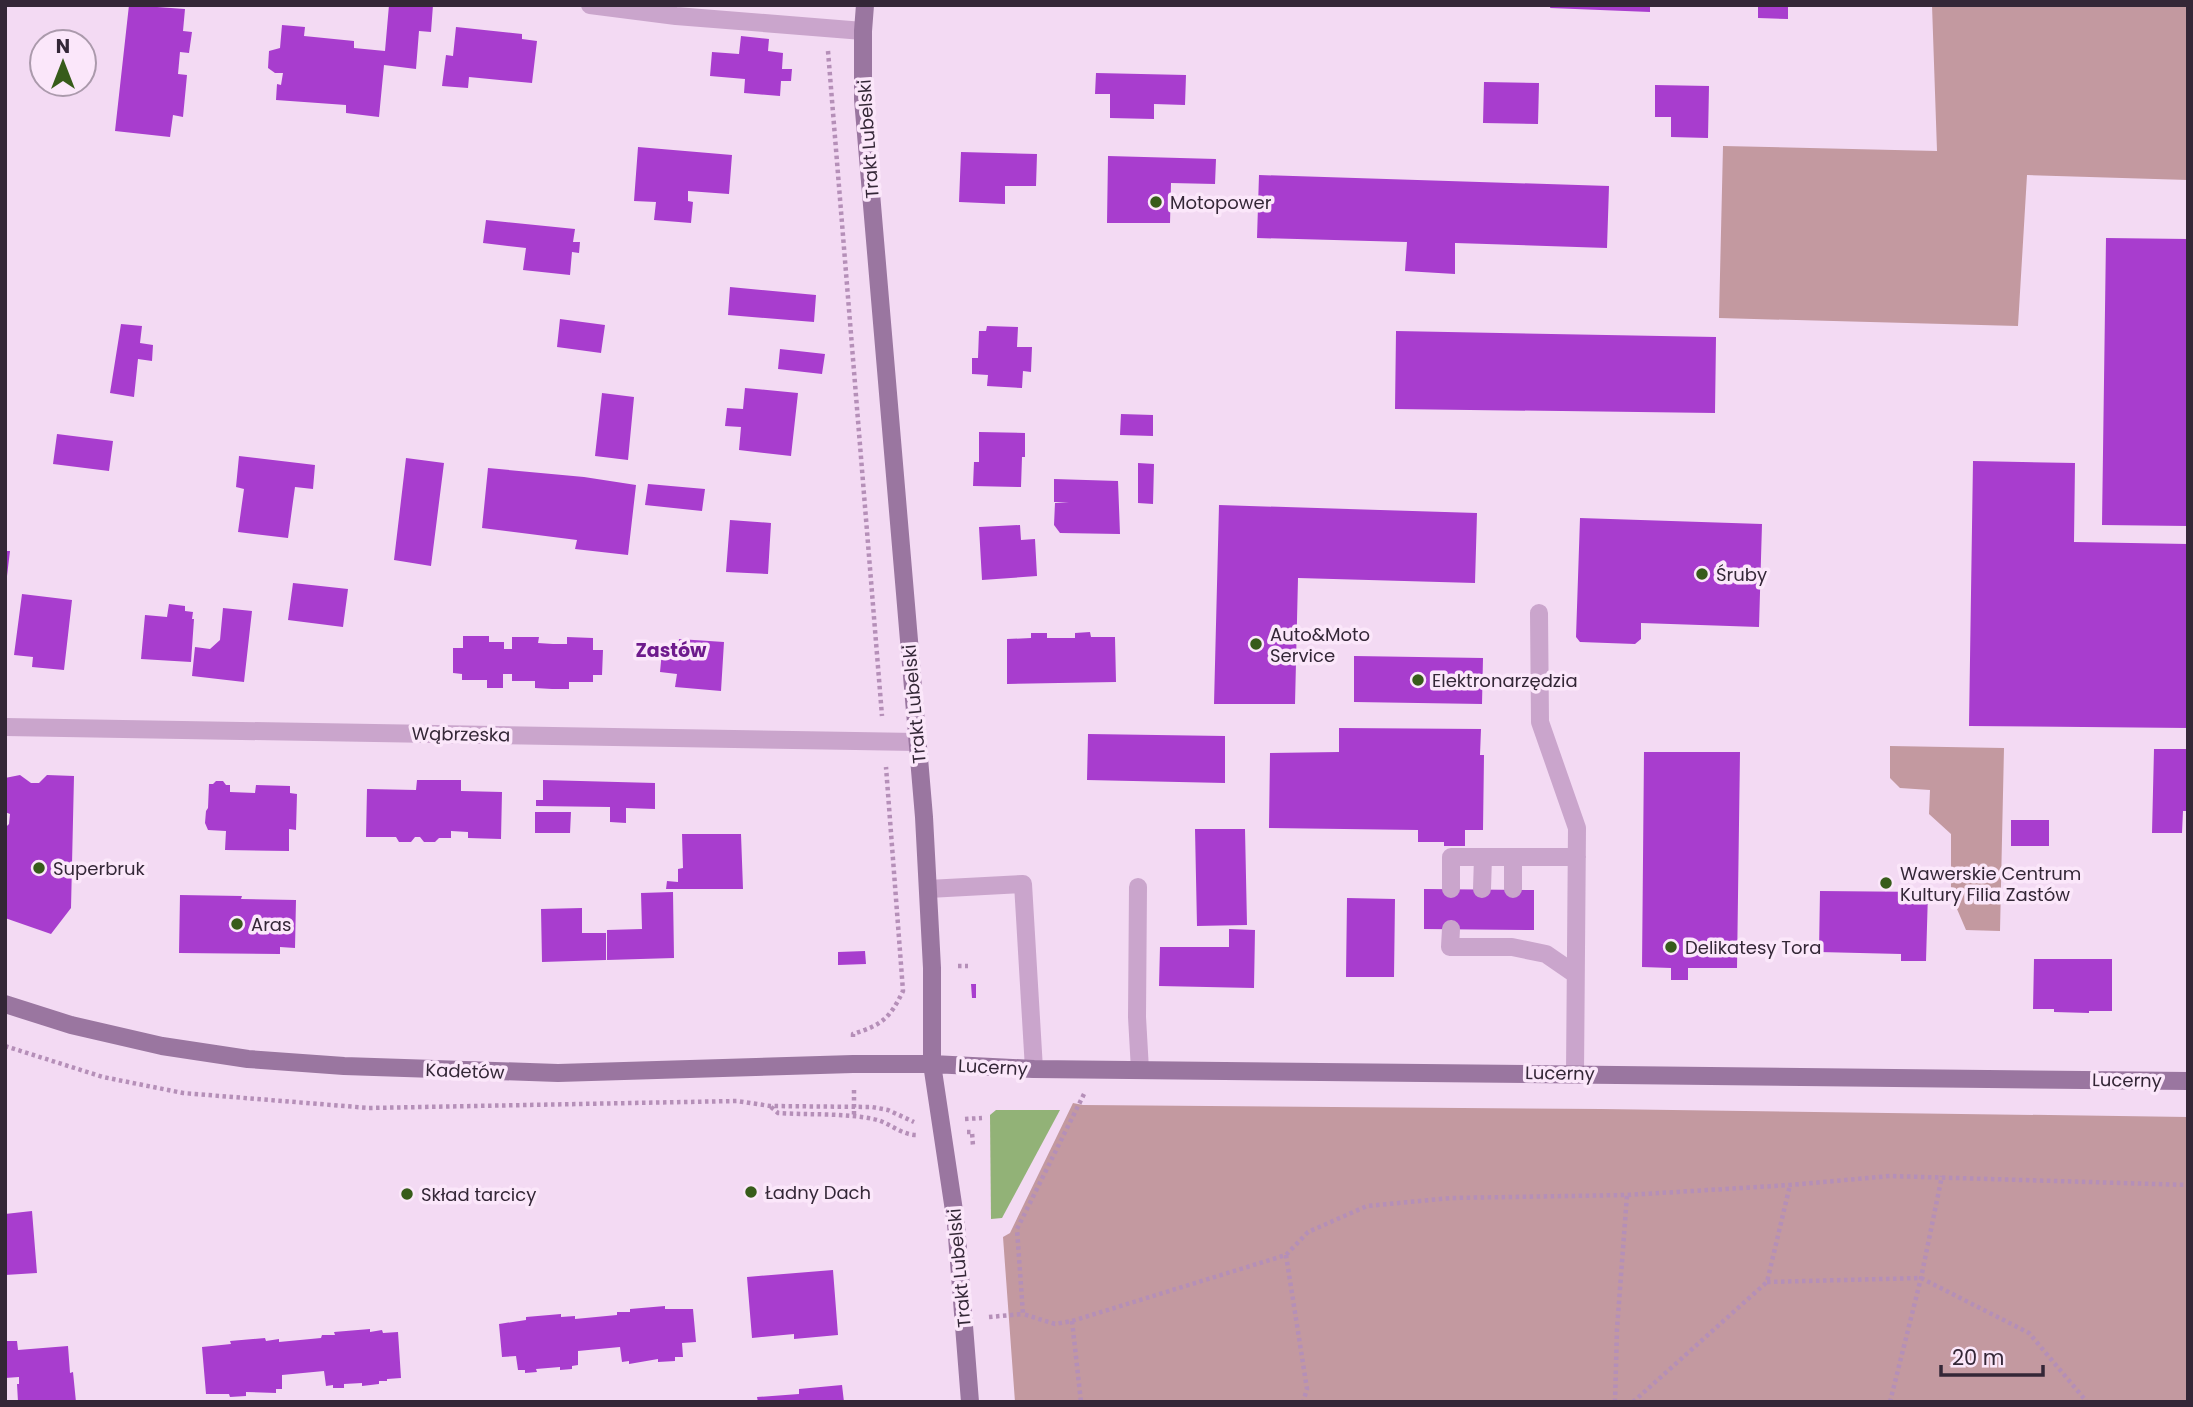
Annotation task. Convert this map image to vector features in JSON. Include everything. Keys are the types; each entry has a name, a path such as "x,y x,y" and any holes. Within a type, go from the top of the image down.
{"street":[{"path":"590,5 676,16 863,31"},
{"name":"Trakt Lubelski","path":"865,5 863,99 924,817 932,968 932,1064 956,1224 970,1402"},
{"path":"1539,613 1540,722 1577,828 1574,1073"},
{"name":"Wąbrzeska","path":"5,727 917,742"},
{"path":"1451,889 1451,857 1577,857"},
{"path":"1482,857 1482,889"},
{"path":"1513,857 1513,889"},
{"path":"928,889 1023,884 1034,1069"},
{"path":"1138,887 1140,1070"},
{"path":"1451,929 1450,947 1481,947 1512,938 1546,954 1575,974"},
{"path":"1481,947 1482,929"},
{"name":"Kadetów","path":"5,1004 71,1025 162,1046 248,1059 344,1066 558,1073 932,1064"},
{"name":"Lucerny","path":"932,1064 1034,1069 2188,1081"}],"path":[{"path":"827,28 903,991 893,1011 874,1027 853,1034"},
{"path":"854,1089 854,1117"},
{"path":"1023,1314 1017,1229 1084,1094 1096,1094"},
{"path":"770,1106 854,1105 888,1110 913,1122 982,1118"},
{"path":"988,1317 1023,1314 1055,1324 1072,1321 1286,1255 1308,1232 1367,1206 1451,1198 1627,1195 1890,1176 2188,1185"},
{"path":"1890,1402 1921,1278 1942,1176"},
{"path":"1633,1402 1767,1282 1790,1185"},
{"path":"1615,1402 1617,1329 1627,1195"},
{"path":"1286,1255 1307,1389 1303,1402"},
{"path":"1767,1282 1921,1278 2029,1333 2087,1402"},
{"path":"1072,1321 1081,1402"}],"shaded area":[{"path":"1932,5 2188,5 2188,180 2027,175 2018,326 1719,318 1723,146 1937,151"},
{"path":"1890,746 2004,748 2000,931 1966,930 1951,895 1951,834 1929,814 1930,790 1900,788 1890,778"},
{"path":"1073,1103 2188,1117 2188,1402 1015,1402 1003,1237 1010,1233"},
{"path":"996,1110 1060,1110 1002,1218 991,1219 990,1115"}],"building":[{"path":"129,5 185,9 183,31 192,32 189,53 180,52 178,74 187,75 183,117 173,115 170,137 115,131"},
{"path":"389,5 433,5 431,32 419,31 416,69 384,65 379,117 346,113 346,105 276,100 277,84 281,85 283,73 275,73 268,68 269,51 280,48 282,25 305,27 304,36 354,41 354,48 385,51"},
{"path":"1551,5 1650,5 1650,12 1550,8"},
{"path":"1758,5 1788,5 1788,19 1758,18"},
{"path":"456,27 522,34 522,39 537,41 532,83 469,77 468,88 442,86 446,55 453,56"},
{"path":"741,36 769,39 768,51 783,53 782,69 792,69 791,81 781,81 780,96 744,93 745,79 710,76 712,52 739,54"},
{"path":"1096,73 1186,75 1185,105 1154,104 1154,119 1110,118 1110,94 1095,94"},
{"path":"1484,82 1539,83 1538,124 1483,123"},
{"path":"1655,85 1709,86 1708,138 1671,137 1671,117 1655,117"},
{"path":"638,147 732,155 729,194 688,191 688,201 693,202 691,223 654,220 656,202 634,201"},
{"path":"961,152 1037,154 1036,186 1005,186 1005,204 959,202"},
{"path":"1108,156 1216,159 1215,184 1171,183 1170,223 1107,223"},
{"path":"1259,175 1609,186 1607,248 1455,243 1455,274 1405,271 1407,242 1257,238"},
{"path":"486,220 575,229 573,242 580,242 579,253 572,252 570,275 523,270 526,248 483,243"},
{"path":"2106,238 2188,239 2188,526 2102,525"},
{"path":"730,287 816,295 814,322 728,315"},
{"path":"560,319 605,325 601,353 557,347"},
{"path":"121,324 142,326 140,343 153,345 152,361 138,359 134,397 110,393"},
{"path":"987,326 1018,327 1017,347 1032,347 1031,372 1023,371 1022,388 987,386 988,375 972,374 972,358 978,358 979,331 986,331"},
{"path":"1396,331 1716,337 1715,413 1395,409"},
{"path":"780,349 825,354 822,374 778,369"},
{"path":"745,388 798,393 791,456 739,450 741,427 725,426 727,408 743,409"},
{"path":"602,393 634,397 628,460 595,456"},
{"path":"1121,414 1153,415 1153,436 1120,435"},
{"path":"979,432 1025,433 1021,487 973,486 974,462 979,462"},
{"path":"57,434 113,441 109,471 53,464"},
{"path":"239,456 315,465 313,489 295,487 288,538 238,532 244,489 236,487"},
{"path":"406,458 444,463 431,566 394,560"},
{"path":"1973,461 2075,463 2074,542 2188,544 2188,728 1969,726"},
{"path":"1138,463 1154,464 1153,504 1138,503"},
{"path":"488,468 636,485 628,555 575,549 577,540 482,528"},
{"path":"1054,479 1118,481 1120,534 1060,533 1054,525 1055,503 1069,502 1054,502"},
{"path":"648,484 705,489 702,511 645,505"},
{"name":"Auto&Moto Service","path":"1219,505 1477,513 1475,583 1298,578 1295,704 1214,704"},
{"name":"Śruby","path":"1580,518 1762,524 1759,627 1641,623 1641,639 1635,644 1580,642 1576,637"},
{"path":"730,520 771,523 768,574 726,572"},
{"path":"1020,525 1021,540 1035,539 1037,576 982,580 979,527"},
{"path":"5,551 10,551 7,576 5,576"},
{"path":"293,583 348,589 343,627 288,620"},
{"path":"22,594 72,600 64,670 32,667 33,657 14,655"},
{"path":"169,604 185,606 185,611 193,612 191,662 141,659 145,615 167,617"},
{"path":"223,608 252,611 244,682 192,676 195,647 210,649 220,640"},
{"path":"1090,632 1091,637 1115,637 1116,682 1007,684 1007,639 1031,638 1031,633 1047,633 1047,638 1075,638 1075,633"},
{"path":"463,636 489,636 489,642 504,642 504,649 512,649 512,637 539,637 538,643 553,644 567,644 567,637 593,638 593,650 603,650 602,675 593,675 593,682 569,682 569,689 552,689 535,688 535,681 512,681 512,674 503,674 503,688 487,688 487,680 462,680 462,674 453,673 453,648 463,648"},
{"path":"679,639 724,642 721,691 675,687 677,674 660,672 662,651 678,652"},
{"name":"Elektronarzędzia","path":"1354,656 1483,658 1482,704 1354,702"},
{"path":"1339,728 1481,729 1480,755 1484,755 1483,830 1465,830 1465,846 1444,846 1444,842 1418,842 1418,830 1269,828 1270,753 1339,752"},
{"path":"1088,734 1225,736 1225,783 1087,780"},
{"path":"2154,749 2188,749 2188,811 2183,811 2182,833 2152,833"},
{"path":"1644,752 1740,752 1737,968 1688,968 1688,980 1671,980 1671,968 1642,967"},
{"name":"Superbruk","path":"20,775 31,783 39,783 47,775 74,776 71,908 51,934 5,918 5,828 9,824 10,814 5,812 5,778"},
{"path":"417,780 461,780 461,791 502,792 501,839 468,838 468,832 451,831 451,838 439,838 435,842 424,842 420,837 415,837 411,842 399,842 396,837 366,837 367,789 416,790"},
{"path":"543,780 655,783 655,809 626,808 626,823 610,822 610,807 536,806 536,800 543,800"},
{"path":"216,781 230,785 230,792 255,793 256,785 290,786 290,793 297,794 296,830 289,829 289,851 225,850 226,831 208,830 205,823 209,784"},
{"path":"535,812 571,812 570,833 535,833"},
{"path":"2011,820 2049,820 2049,846 2011,846"},
{"path":"1195,829 1245,829 1247,925 1197,926"},
{"path":"682,834 741,834 743,889 666,889 667,881 678,882 678,869 683,868"},
{"path":"1424,889 1534,890 1534,930 1424,929"},
{"path":"1820,891 1928,892 1926,961 1901,961 1901,954 1819,952"},
{"path":"673,892 674,958 607,960 607,930 642,929 641,893"},
{"name":"Aras","path":"180,895 296,900 295,948 280,947 280,954 179,953"},
{"path":"1347,898 1395,899 1394,977 1346,977"},
{"path":"582,908 582,933 606,933 606,960 542,962 541,909"},
{"path":"1229,929 1255,930 1254,988 1159,986 1160,947 1229,947"},
{"path":"865,951 866,964 838,965 838,952"},
{"path":"2034,959 2112,959 2112,1011 2089,1013 2033,1009"},
{"path":"971,984 976,984 976,998 972,998"},
{"path":"32,1211 37,1273 5,1275 5,1214"},
{"path":"833,1270 838,1335 794,1339 794,1334 752,1338 747,1277"},
{"path":"665,1306 665,1309 693,1309 696,1342 682,1343 683,1357 675,1357 675,1361 658,1362 658,1359 629,1364 629,1361 622,1362 620,1347 578,1351 578,1365 572,1366 572,1369 536,1369 537,1372 525,1373 525,1370 518,1370 516,1356 502,1357 499,1324 526,1320 526,1317 561,1314 561,1317 575,1316 575,1319"},
{"path":"370,1329 370,1332 398,1332 401,1378 379,1381 379,1384 344,1384 344,1388 333,1388 333,1385 326,1386 324,1371 282,1375 282,1389 276,1389 276,1393 246,1392 246,1396 230,1397 229,1394 206,1394 202,1347 265,1338 266,1341 279,1339 279,1342 321,1338 322,1335 335,1335 334,1332"},
{"path":"5,1341 17,1341 18,1350 68,1346 76,1402 18,1402 19,1377 5,1378"},
{"path":"842,1385 844,1402 758,1402 757,1397 799,1394 799,1389"}],"place":[{"name":"Motopower","path":"1156,202"},
{"name":"Śruby","path":"1702,574"},
{"name":"Auto&Moto Service","path":"1256,644"},
{"name":"Elektronarzędzia","path":"1418,680"},
{"name":"Superbruk","path":"39,868"},
{"name":"Wawerskie Centrum Kultury Filia Zastów","path":"1886,883"},
{"name":"Aras","path":"237,924"},
{"name":"Delikatesy Tora","path":"1671,947"},
{"name":"Ładny Dach","path":"751,1192"},
{"name":"Skład tarcicy","path":"407,1194"}],"district":[{"name":"Zastów","path":"671,650"}]}
